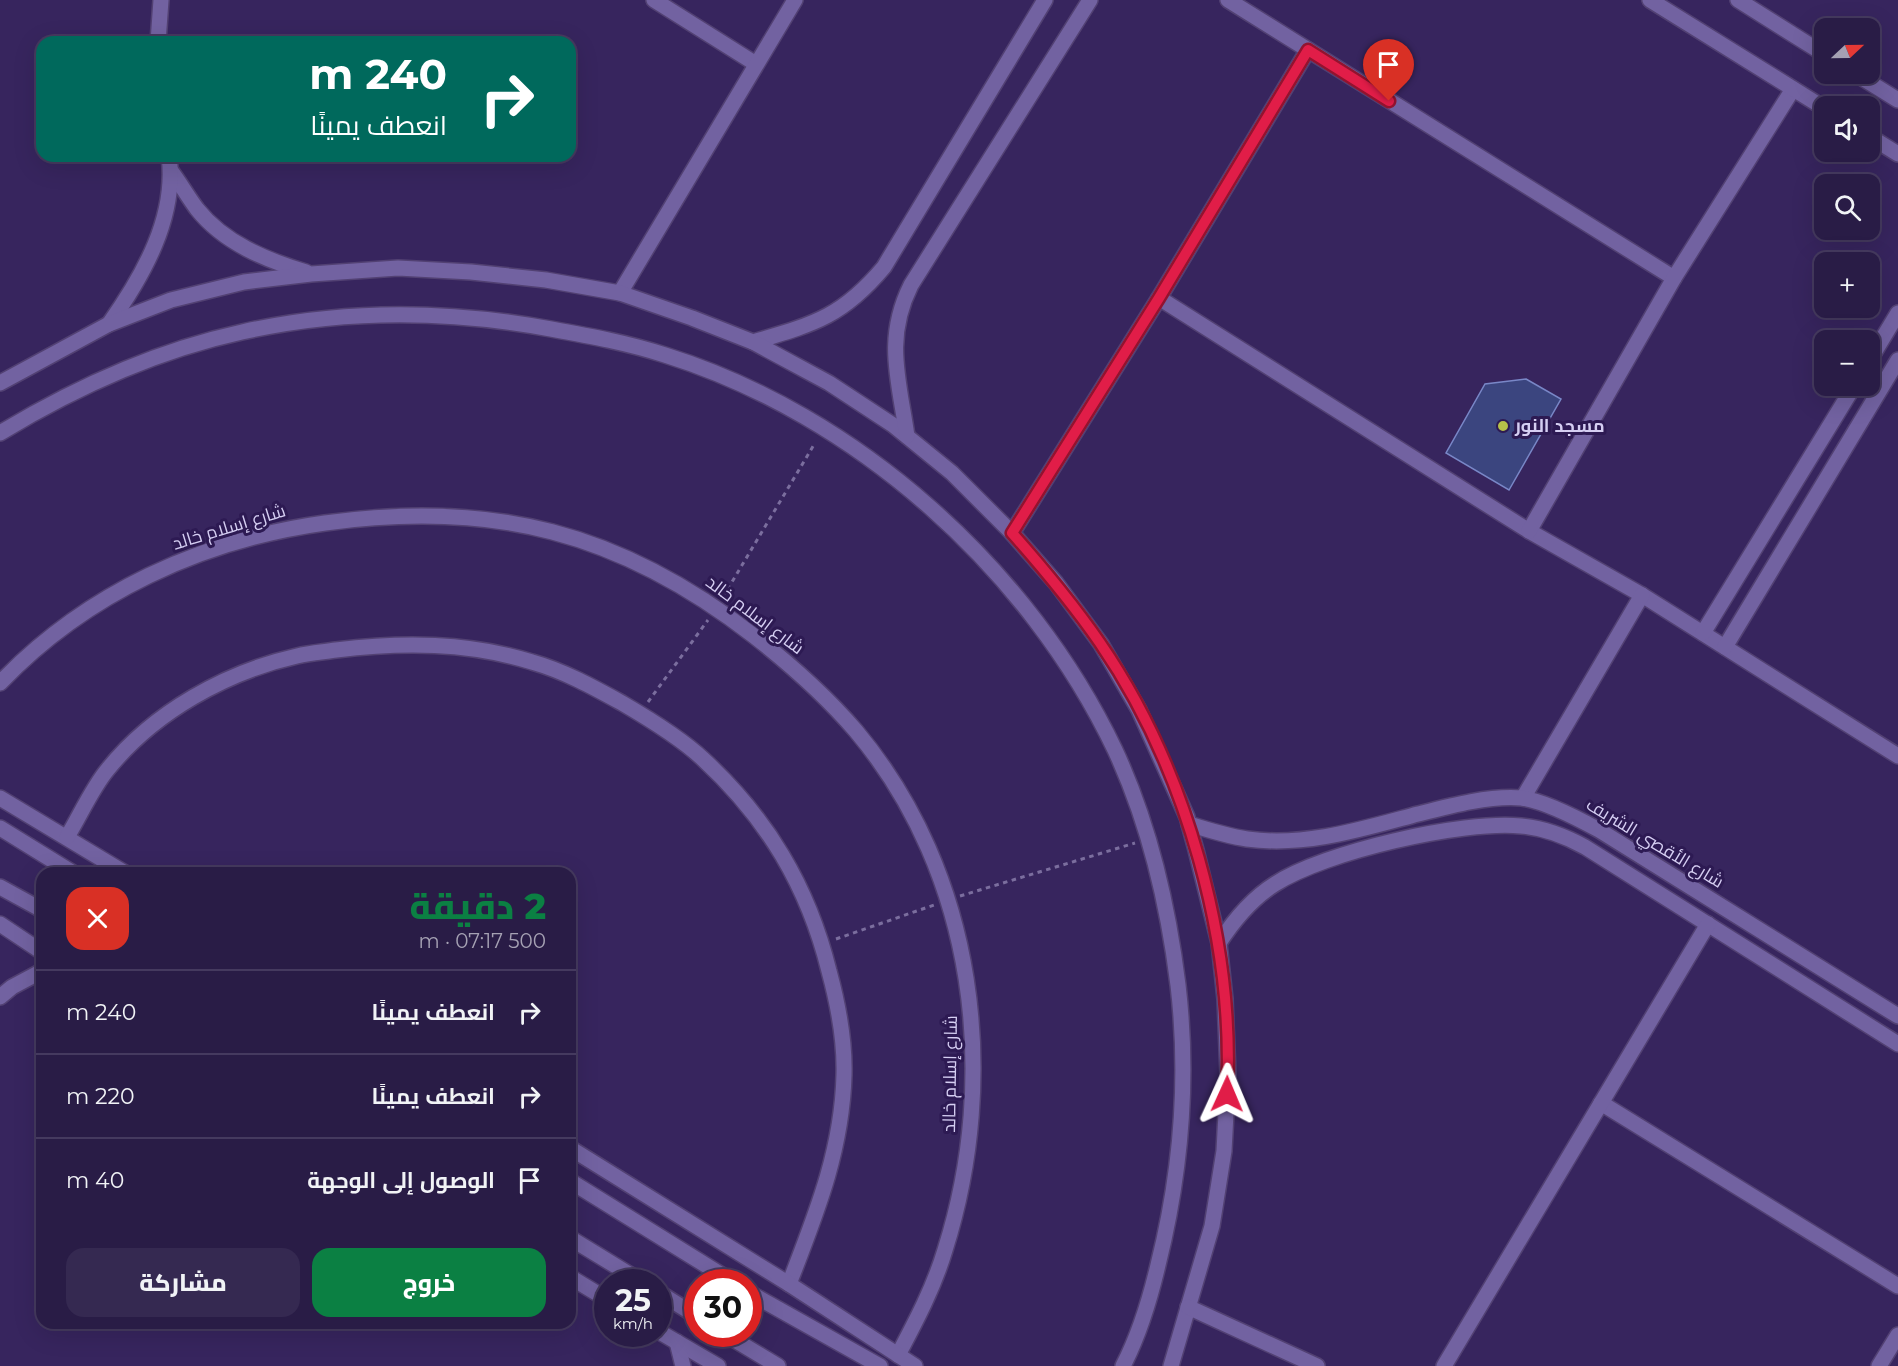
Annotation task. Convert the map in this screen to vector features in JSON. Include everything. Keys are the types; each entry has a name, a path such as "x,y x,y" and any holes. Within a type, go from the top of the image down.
{"street":[{"path":"158,36 161,0"},
{"path":"654,0 756,64"},
{"path":"620,292 795,0"},
{"path":"753,342 817,322 843,308 884,267 1045,0"},
{"path":"907,436 895,342 902,303 911,285 1090,0"},
{"path":"1228,0 1674,278"},
{"path":"1650,0 1814,102"},
{"path":"1738,0 1814,48"},
{"path":"1012,533 1159,298 1308,50"},
{"path":"1873,84 1898,99"},
{"path":"1529,531 1674,278 1793,89"},
{"path":"1880,143 1898,154"},
{"path":"170,163 198,211 231,240 269,261 310,274"},
{"path":"109,324 132,291 151,254 164,216 170,163"},
{"path":"0,383 109,324 171,300 244,282 310,274 409,268 546,280 620,292 753,342 829,383 907,436 952,473 1012,533 1056,583 1101,644 1139,710 1171,778 1189,824 1219,943 1225,999 1228,1075 1224,1151 1212,1226 1171,1366"},
{"path":"1159,298 1529,531 1642,595 1898,755"},
{"path":"1880,342 1898,313"},
{"path":"0,433 89,383 139,362 189,345 294,322 347,316 454,315 507,321 611,341 667,355 728,379 788,408 824,429 898,480 948,523 994,570 1036,621 1079,683 1116,753 1149,838 1174,952 1182,1020 1184,1088 1179,1157 1168,1225 1152,1291 1123,1366"},
{"path":"1725,647 1898,360"},
{"path":"1703,633 1848,396"},
{"name":"شارع إسلام خالد","path":"0,683 50,637 87,610 167,566 209,549 253,536 298,527 382,516 460,516 548,531 613,552 649,568 717,607 814,686 857,733 895,784 925,840 949,900 962,949 970,1000 974,1051 973,1102 968,1153 958,1203 944,1252 926,1300 898,1355"},
{"path":"1523,798 1642,595"},
{"path":"67,837 107,770 147,730 193,697 234,677 298,656 354,648 414,644 474,648 532,662 588,684 640,714 702,757 753,811 795,874 823,944 839,1007 844,1073 838,1138 821,1200 789,1284"},
{"path":"0,798 115,867"},
{"name":"شارع الأقصي الشريف","path":"1189,824 1247,839 1307,840 1337,835 1453,805 1523,798 1571,815 1599,830 1898,1016"},
{"path":"1219,943 1234,921 1253,901 1275,884 1299,871 1362,850 1438,832 1501,825 1540,829 1572,840 1898,1044"},
{"path":"0,828 63,867"},
{"path":"0,886 36,907"},
{"path":"0,924 36,947"},
{"path":"1444,1366 1708,924"},
{"path":"0,997 12,987 36,974"},
{"path":"1601,1103 1898,1286"},
{"path":"576,1152 789,1284 915,1366"},
{"path":"576,1185 712,1269"},
{"path":"576,1242 621,1269"},
{"path":"576,1281 594,1292"},
{"path":"762,1300 880,1366"},
{"path":"1188,1307 1317,1366"},
{"path":"1879,1366 1898,1335"},
{"path":"672,1339 718,1366"},
{"path":"677,1342 683,1366"},
{"path":"747,1347 778,1366"}],"path":[{"path":"640,714 717,607 824,429"},
{"path":"823,944 949,900 1149,838"}],"building":[{"name":"مسجد النور","path":"1526,379 1561,399 1509,490 1446,453 1485,384"}],"place":[{"name":"مسجد النور","path":"1503,426"}],"route":[{"path":"1227,1094 1225,999 1219,943 1187,817 1139,710 1101,644 1056,583 1012,533 1159,298 1308,50 1389,101"}]}
